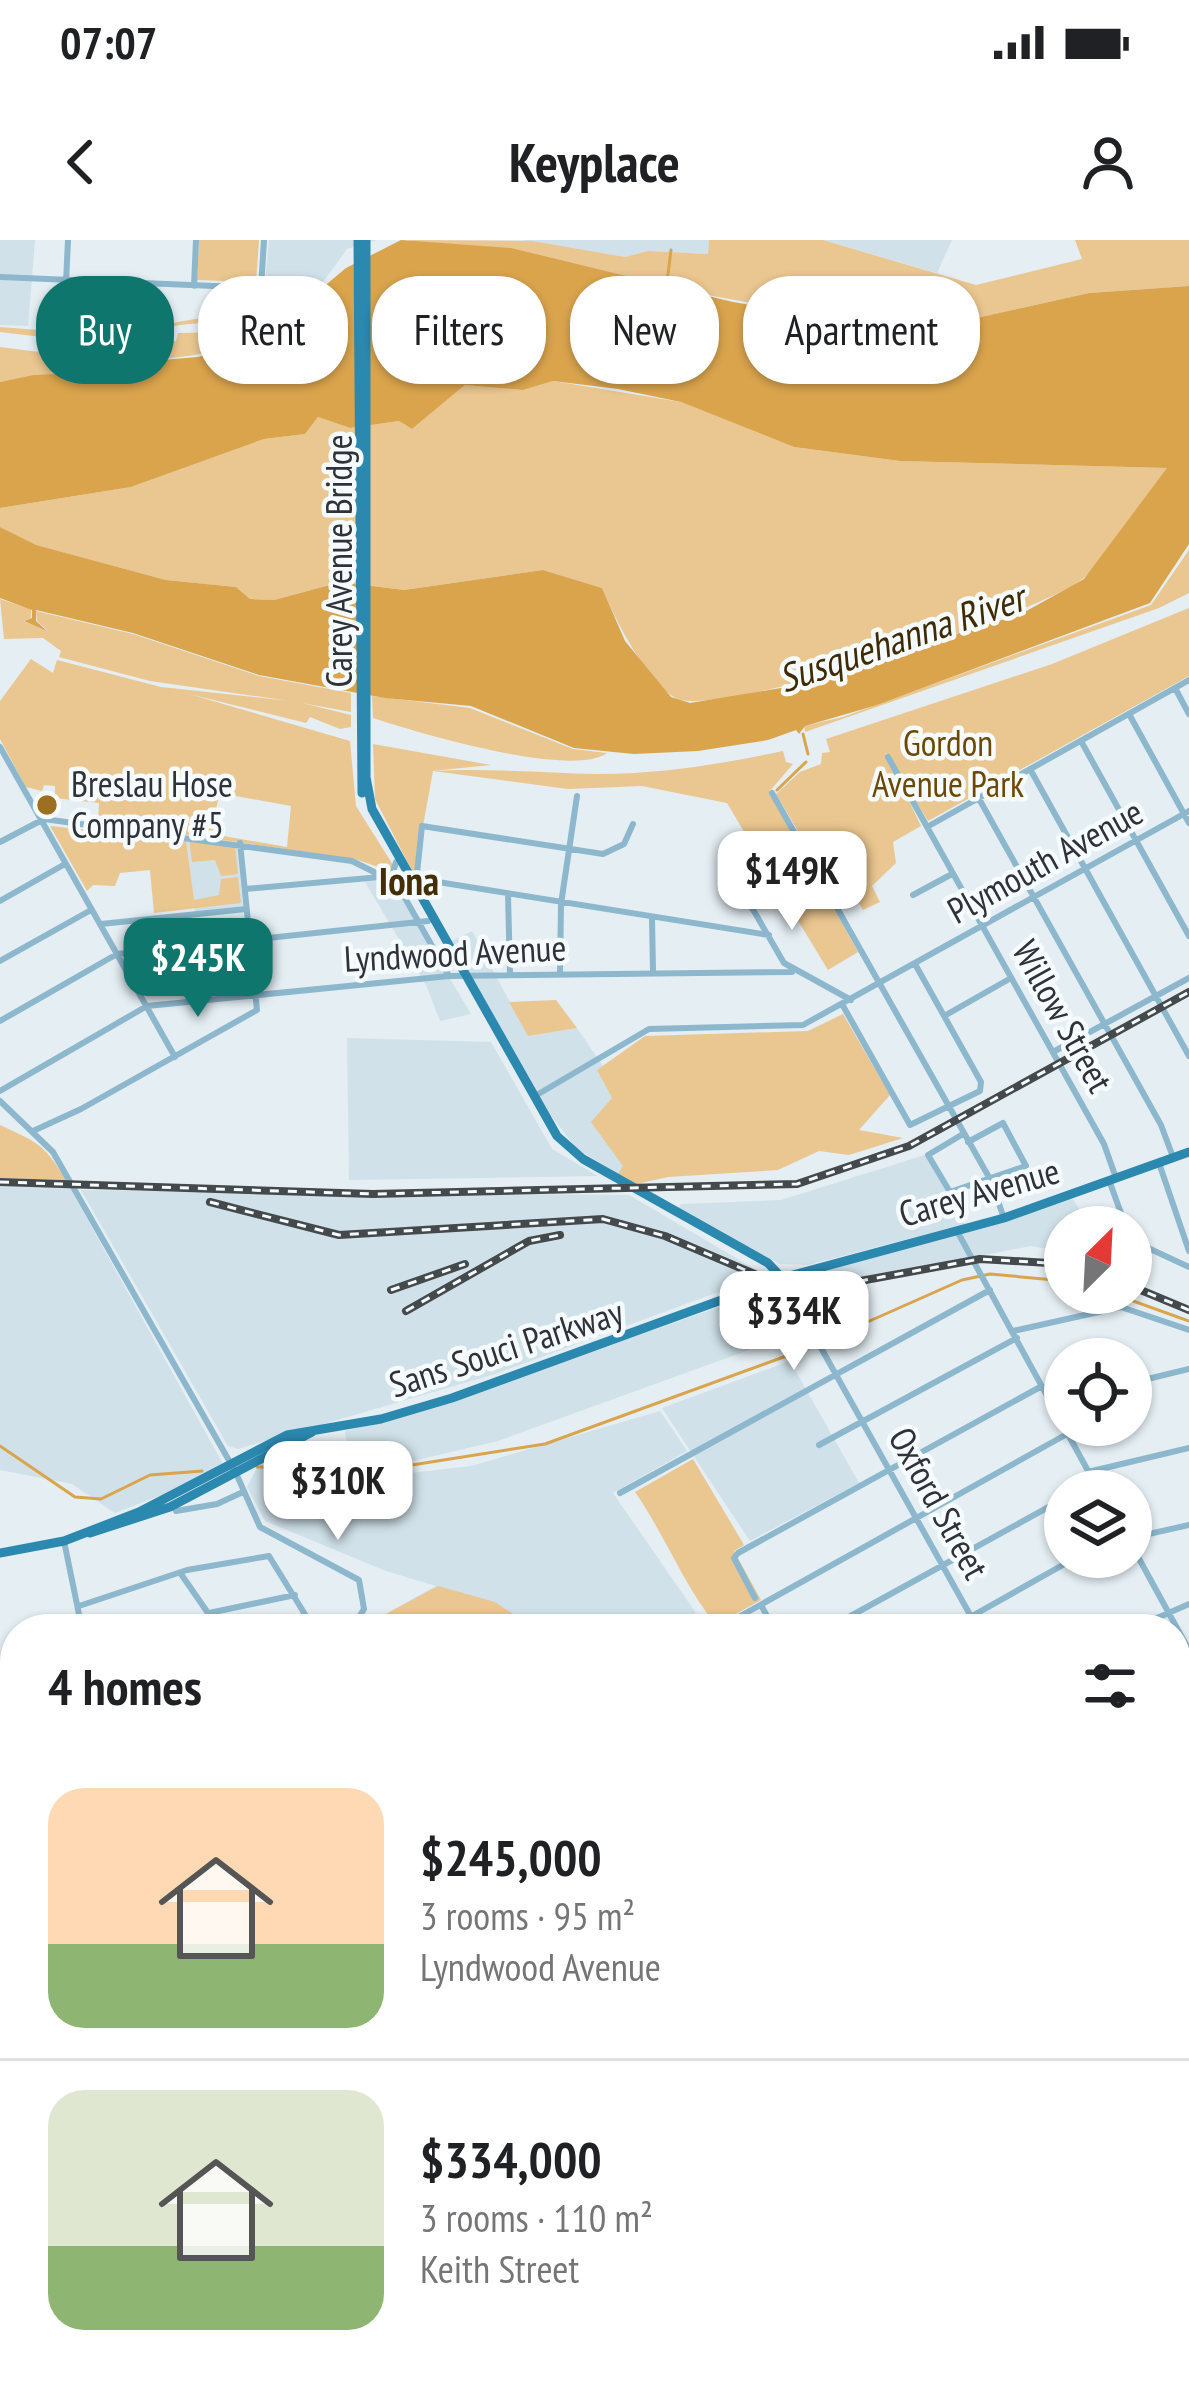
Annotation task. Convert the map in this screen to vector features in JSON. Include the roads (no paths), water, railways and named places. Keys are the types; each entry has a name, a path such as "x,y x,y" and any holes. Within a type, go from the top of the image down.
{"main road":[{"name":"Carey Avenue Bridge","path":"362,240 363,736"},
{"path":"363,736 363,800 558,1137 583,1160 768,1263 782,1278"},
{"path":"363,736 368,798 424,923 464,975"},
{"name":"Carey Avenue","path":"782,1278 1004,1217 1189,1152"},
{"path":"768,1263 819,1268"},
{"name":"Sans Souci Parkway","path":"0,1553 139,1520 233,1467 312,1432 465,1394 782,1278"}],"street":[{"path":"67,276 68,240"},
{"path":"194,286 196,240"},
{"path":"174,285 261,288 264,240"},
{"path":"0,277 36,279"},
{"path":"927,827 1189,680"},
{"path":"1175,688 1189,714"},
{"path":"1129,714 1189,823"},
{"path":"1081,741 1189,936"},
{"path":"0,747 176,1057"},
{"name":"Willow Street","path":"888,757 1104,1144 1120,1206"},
{"path":"1030,769 1189,1056"},
{"path":"0,776 12,770"},
{"path":"772,793 990,1179 1004,1217"},
{"path":"560,973 560,904 577,796"},
{"path":"978,797 1161,1125 1173,1157"},
{"name":"Plymouth Avenue","path":"532,1097 641,1031 797,1027 1186,813"},
{"path":"0,842 41,820 352,861 380,875"},
{"path":"405,875 422,826 608,853 624,844 633,824"},
{"path":"32,1131 254,1012 257,995 240,843"},
{"path":"0,901 66,864"},
{"path":"730,870 792,972 846,1002 910,1125 982,1088 915,964"},
{"path":"913,896 952,874"},
{"path":"245,889 405,875 508,896 769,935"},
{"path":"418,892 428,881"},
{"path":"508,896 510,974"},
{"path":"100,924 248,909"},
{"path":"0,961 92,910"},
{"path":"652,919 653,971"},
{"path":"0,1021 117,954 251,940 424,923 449,976"},
{"name":"Lyndwood Avenue","path":"0,1091 147,1006 464,975 792,972"},
{"path":"944,1016 1011,978"},
{"path":"1053,1052 1189,978"},
{"path":"0,1101 4,1114 32,1131 53,1152 233,1467 260,1526 359,1580 365,1601 359,1614"},
{"path":"1003,1123 1026,1166 950,1192 928,1155 966,1138 1003,1123"},
{"path":"1159,1162 1189,1251"},
{"path":"957,1230 1044,1389"},
{"path":"1152,1250 1189,1267"},
{"name":"Oxford Street","path":"782,1278 970,1614"},
{"path":"762,1285 796,1304"},
{"path":"620,1493 990,1290"},
{"path":"819,1444 1015,1335 1121,1307 1189,1330"},
{"path":"1152,1378 1189,1369"},
{"path":"765,1614 734,1558 738,1553 1042,1386"},
{"path":"739,1614 1045,1446"},
{"path":"1096,1470 1189,1448"},
{"path":"176,1511 217,1504 243,1492"},
{"path":"855,1614 1044,1510"},
{"path":"1152,1535 1189,1525"},
{"path":"64,1541 81,1614"},
{"path":"80,1606 181,1574 269,1556 306,1614"},
{"path":"181,1574 209,1613 295,1595"},
{"path":"975,1614 1044,1575"},
{"path":"1151,1578 1170,1614"},
{"path":"1160,1614 1189,1604"}],"waterway":[{"path":"668,276 671,250"},
{"path":"803,734 808,754"},
{"path":"777,790 806,762"},
{"path":"257,1467 393,1468 545,1444 811,1347 962,1280 990,1274 1044,1279"},
{"path":"1152,1308 1189,1321"},
{"path":"0,1446 75,1497 101,1499 150,1475 202,1471"}],"railway":[{"path":"0,1182 373,1194 797,1184 909,1146 1189,992"},
{"path":"210,1202 339,1235 603,1219 665,1236 764,1278 822,1288 980,1259 1044,1263"},
{"path":"406,1311 529,1241 560,1235"},
{"path":"391,1290 465,1264"},
{"path":"1152,1295 1189,1310"}],"place":[{"name":"Breslau Hose Company #5","path":"47,805"}],"district":[{"name":"Iona","path":"409,881"}],"water label":[{"name":"Susquehanna River","path":"901,638"}],"park label":[{"name":"Gordon Avenue Park","path":"948,764"}]}
